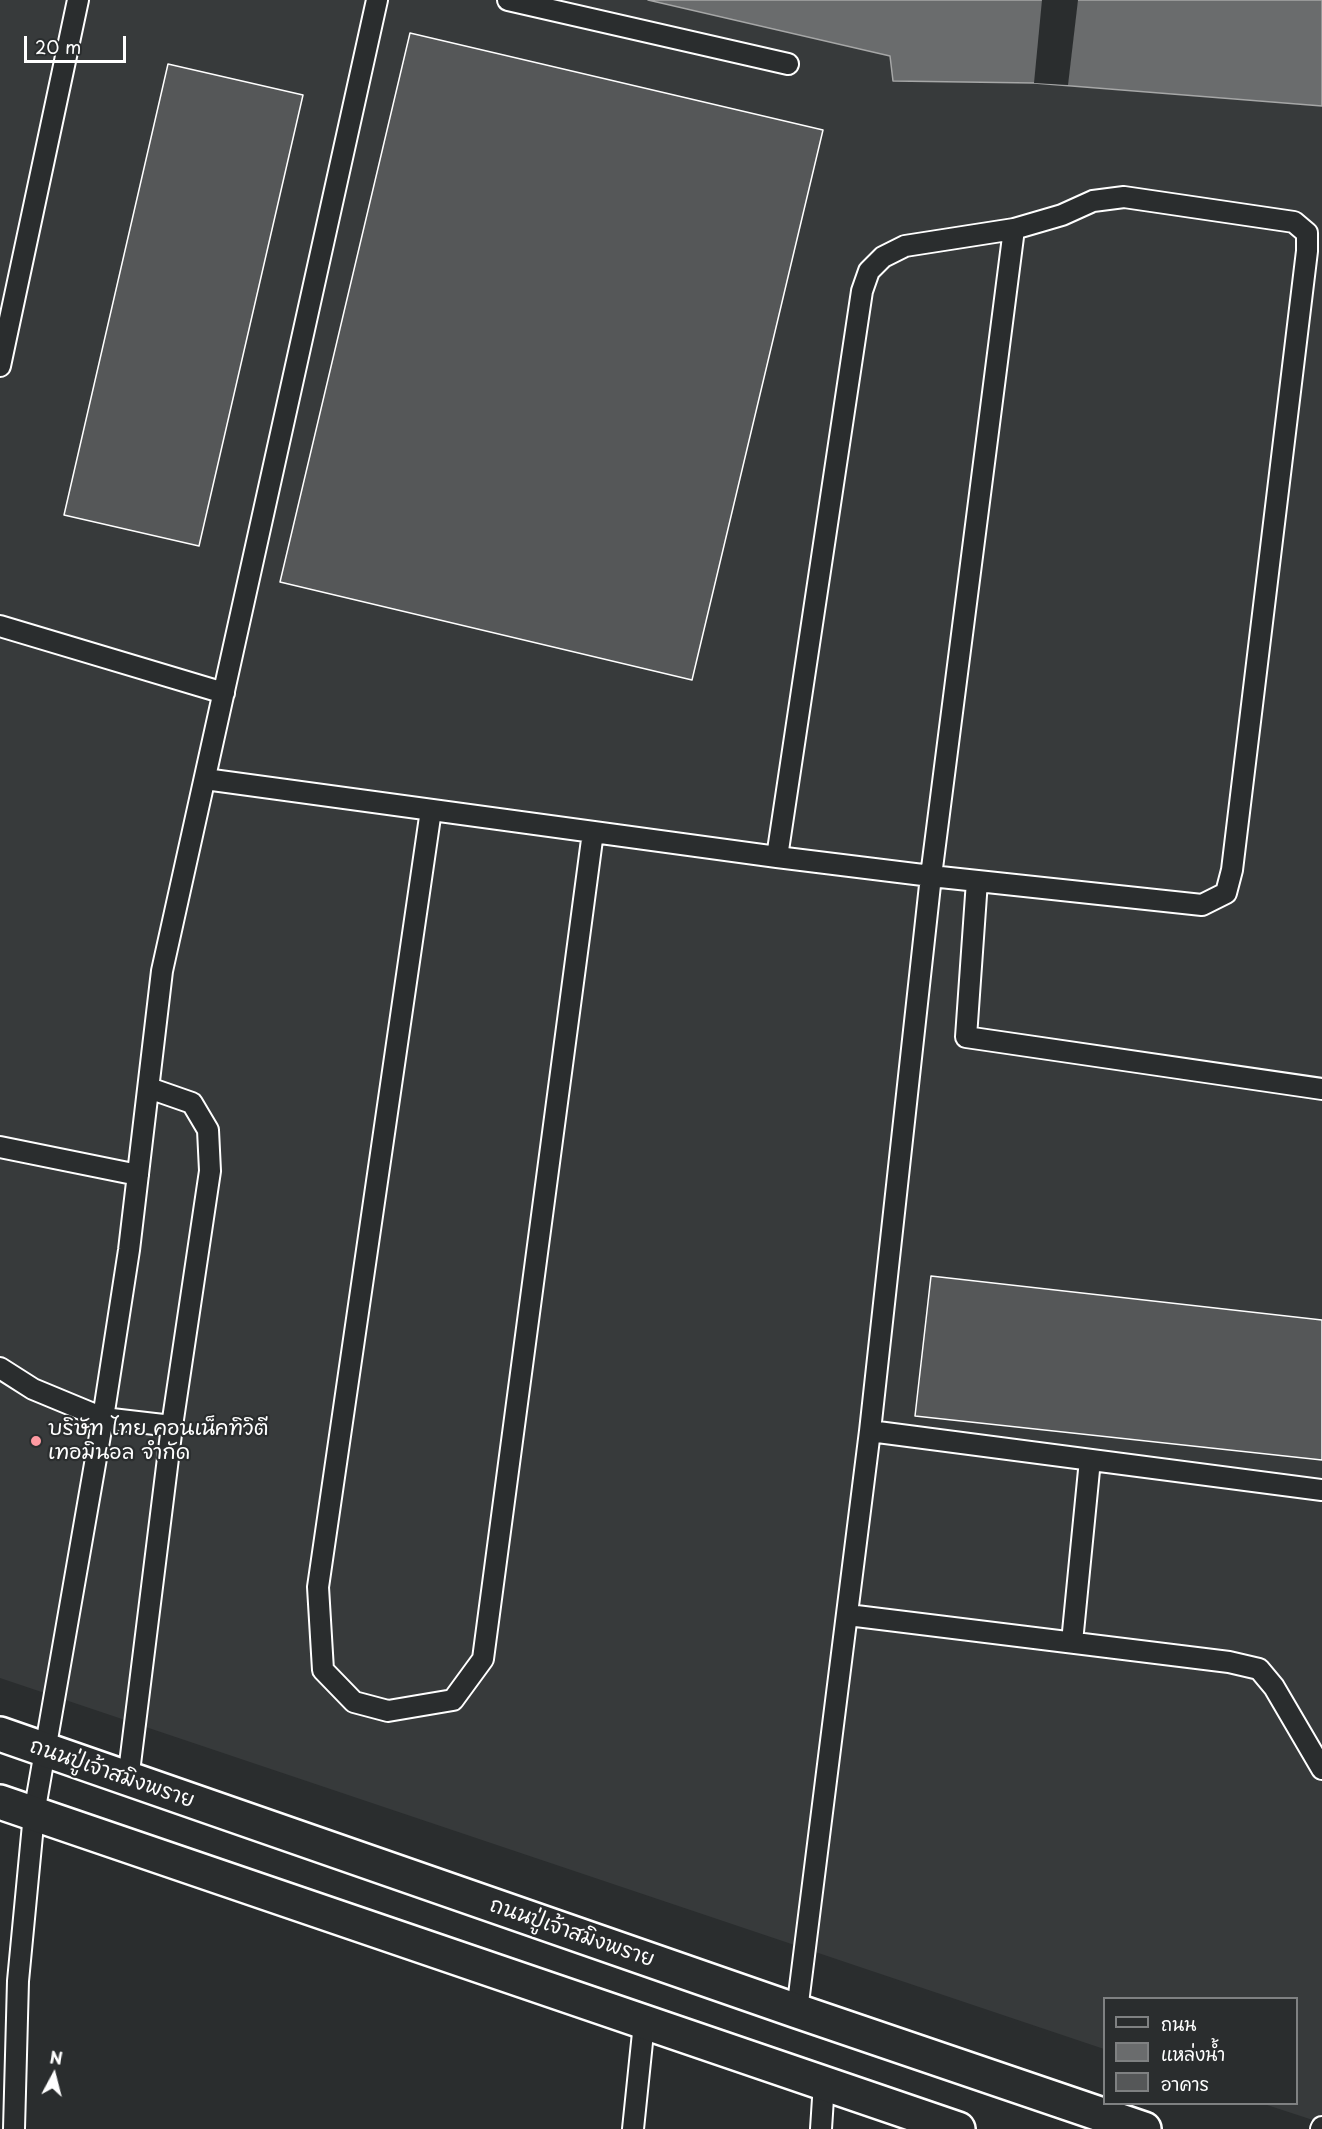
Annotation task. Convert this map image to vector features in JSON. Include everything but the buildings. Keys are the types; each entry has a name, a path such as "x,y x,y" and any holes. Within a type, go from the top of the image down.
{"main road":[{"name":"ถนนปู่เจ้าสมิงพราย","path":"0,1734 1144,2129"},
{"path":"0,1802 958,2129"}],"lane":[{"path":"0,366 78,0"},
{"path":"14,2129 18,1982 34,1814 103,1418 129,1250 162,971 377,0"},
{"path":"508,0 788,64"},
{"path":"205,779 777,857 1202,905 1226,893 1234,858 1305,263 1314,234 1294,222 1124,197 1093,201 1062,215 1014,229 905,246 883,257 869,271 862,291 777,857"},
{"path":"797,2011 870,1431 931,876 1014,229"},
{"path":"0,626 224,693"},
{"path":"431,810 318,1587 323,1670 354,1702 388,1711 453,1700 483,1659 593,832"},
{"path":"977,881 966,1037 1322,1089"},
{"path":"128,1779 172,1426 210,1171 208,1130 192,1103 148,1088"},
{"path":"0,1147 138,1175"},
{"path":"0,1368 33,1389 103,1418 172,1426"},
{"path":"870,1431 1322,1490"},
{"path":"1072,1642 1090,1460"},
{"path":"848,1615 1229,1662 1258,1669 1274,1687 1322,1769"},
{"path":"633,2129 644,2022"},
{"path":"821,2129 824,2083"}],"shaded area":[{"path":"0,0 648,0 891,56 893,81 1034,83 1322,106 1322,2123 1267,2105 1298,2105 1298,1997 1103,1997 1103,2049 0,1678"}],"water":[{"path":"648,0 1322,0 1322,106 1034,83 893,81 890,56"}],"pier":[{"path":"1042,0 1078,0 1068,85 1034,83"}],"place":[{"name":"บริษัท ไทย คอนเน็คทิวิตี เทอมินอล จำกัด","path":"36,1441"}]}
